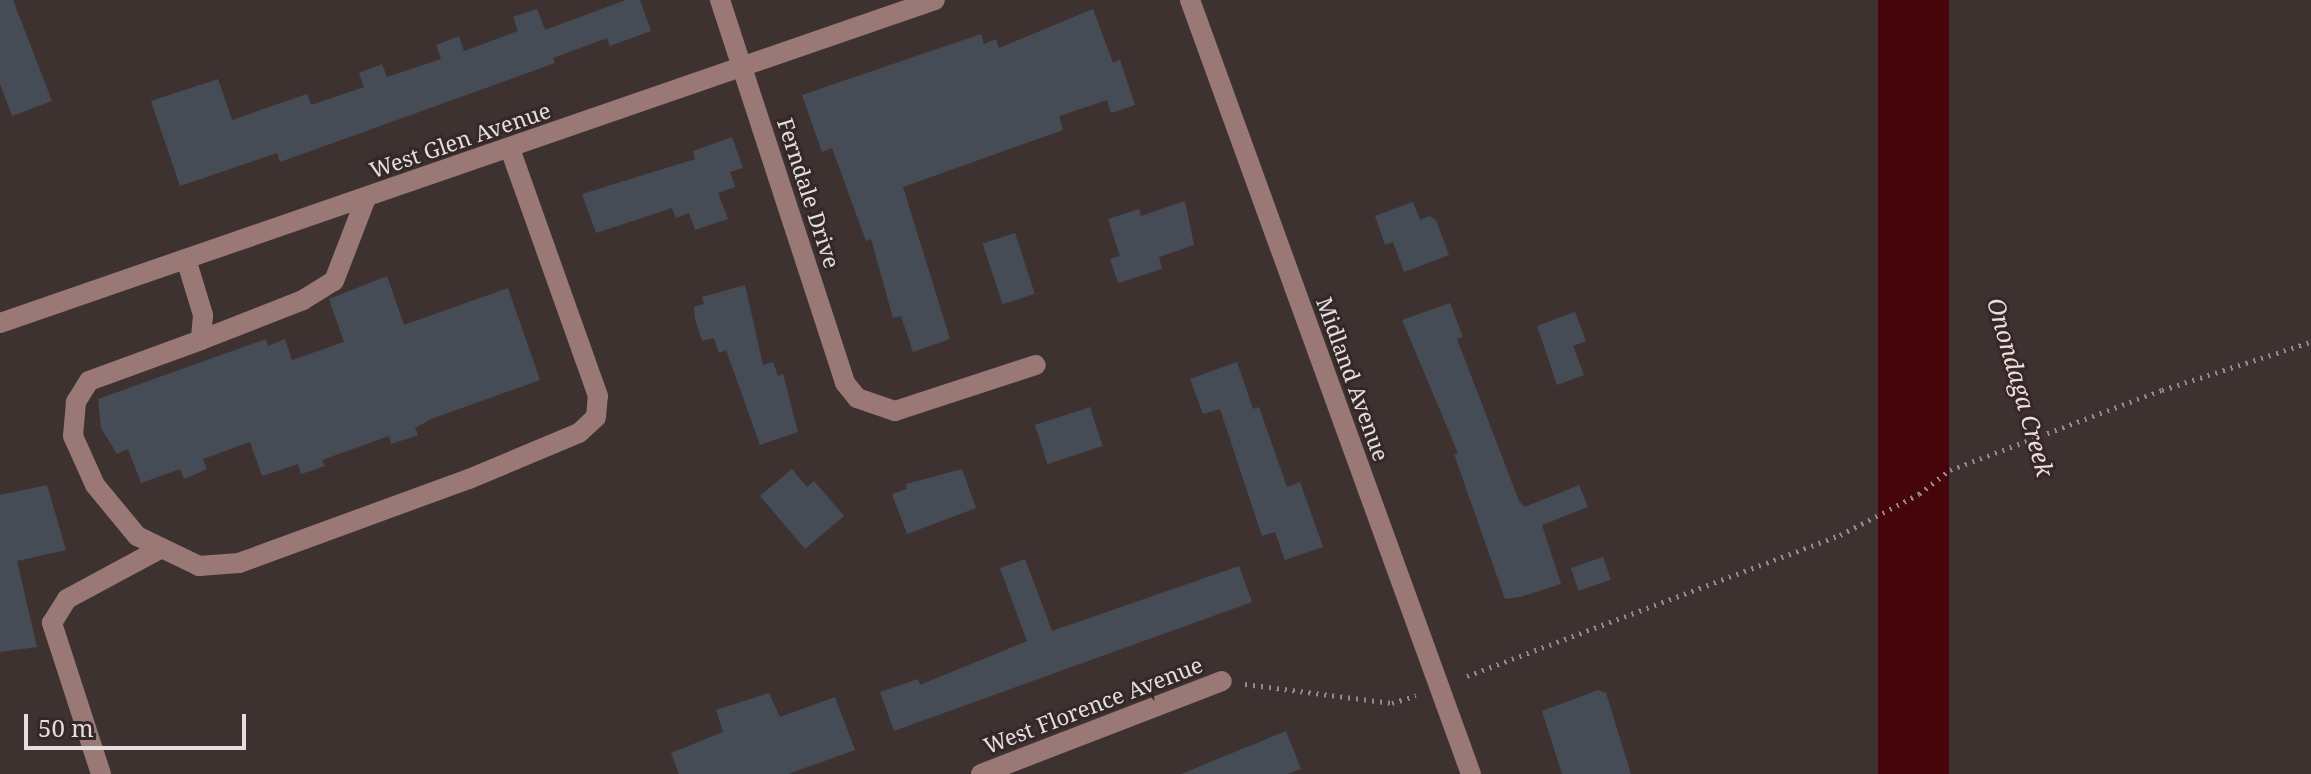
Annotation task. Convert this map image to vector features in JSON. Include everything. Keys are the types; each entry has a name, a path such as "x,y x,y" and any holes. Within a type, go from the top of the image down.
{"street":[{"name":"Ferndale Drive","path":"720,0 845,383 857,398 895,411 1036,365"},
{"name":"West Glen Avenue","path":"0,323 935,0"},
{"name":"Midland Avenue","path":"1190,0 1471,774"},
{"path":"366,198 334,281 303,300 89,381 76,402 73,436 95,485 137,536 158,550 199,566 239,563 469,479 579,433 596,417 598,396 510,149"},
{"path":"186,259 203,315 201,340"},
{"path":"101,774 52,623 67,599 158,550"},
{"name":"West Florence Avenue","path":"981,774 1222,681"}],"path":[{"path":"1467,676 1840,535 1919,494 1950,470 2109,409 2311,342"},
{"path":"1222,681 1392,703 1417,694"}],"water":[{"path":"1878,0 1949,0 1949,774 1878,774"}],"building":[{"path":"0,0 13,0 52,101 12,116 0,84"},
{"path":"626,0 640,0 651,31 610,46 607,38 553,58 555,63 280,162 277,153 180,186 151,101 218,79 232,120 307,94 311,105 364,87 359,73 382,64 387,77 441,59 436,45 459,36 464,51 518,31 513,17 537,9 545,30"},
{"path":"1093,9 1113,63 1120,60 1135,105 1111,113 1107,100 1059,116 1063,130 903,187 950,339 913,352 901,316 893,318 871,239 866,241 832,148 822,152 802,95 981,34 984,44 996,39 999,48"},
{"path":"732,137 743,168 730,172 735,187 718,193 728,219 695,230 689,213 676,218 672,208 596,233 582,194 695,159 693,151"},
{"path":"1185,201 1194,245 1159,257 1162,269 1118,283 1110,259 1120,256 1108,219 1139,209 1141,216"},
{"path":"1413,202 1420,220 1430,216 1436,220 1449,255 1404,272 1393,242 1385,245 1375,216"},
{"path":"1015,233 1035,294 1002,304 983,244"},
{"path":"387,276 404,325 508,288 540,380 431,419 415,428 418,435 391,444 389,436 322,460 325,466 301,474 298,464 262,476 250,442 203,459 207,469 184,479 180,469 141,483 128,449 117,454 101,428 98,399 266,339 268,346 285,339 292,360 344,342 329,299"},
{"path":"745,285 763,365 773,362 778,376 783,374 798,432 760,445 726,350 719,353 714,338 702,341 695,319 694,307 704,304 702,297"},
{"path":"1450,303 1463,337 1457,339 1519,501 1525,507 1579,485 1588,507 1542,525 1561,584 1520,597 1505,599 1454,454 1458,453 1402,320"},
{"path":"1575,312 1586,341 1573,346 1584,375 1557,385 1537,326"},
{"path":"1237,362 1253,409 1259,407 1287,487 1300,482 1323,547 1285,560 1275,532 1262,536 1220,409 1203,414 1190,379"},
{"path":"1090,407 1103,446 1048,464 1035,425"},
{"path":"792,469 807,487 814,481 844,516 805,549 760,496"},
{"path":"962,469 976,508 907,534 892,494 907,489 906,484"},
{"path":"47,485 66,550 17,561 37,647 0,652 0,495"},
{"path":"1603,557 1611,580 1579,591 1571,568"},
{"path":"1025,559 1052,631 1239,566 1252,602 894,731 880,692 918,679 920,685 1027,641 1000,568"},
{"path":"1598,690 1606,693 1631,774 1562,774 1542,711"},
{"path":"769,693 780,717 835,697 855,750 788,774 679,774 671,753 723,732 716,710"},
{"path":"1286,731 1301,769 1288,774 1181,774"}],"water label":[{"name":"Onondaga Creek","path":"2021,387"}]}
